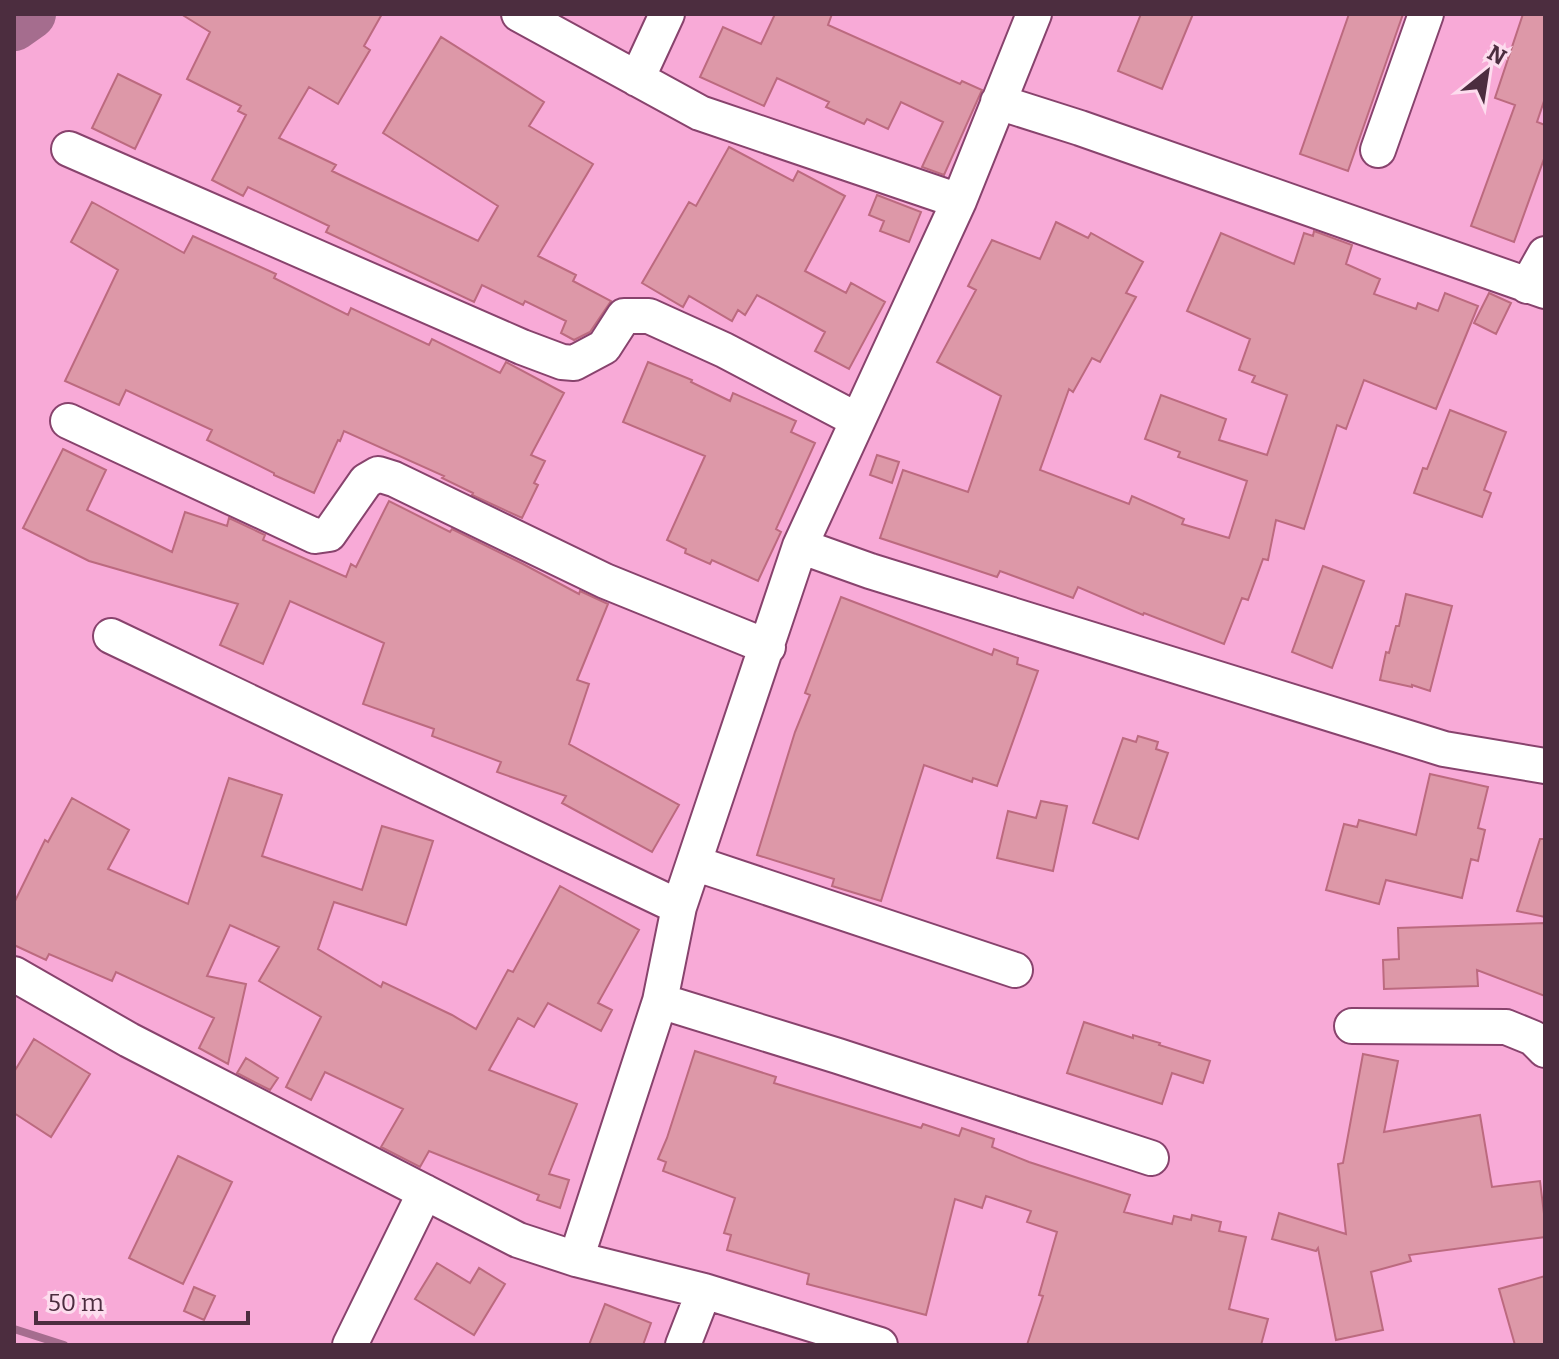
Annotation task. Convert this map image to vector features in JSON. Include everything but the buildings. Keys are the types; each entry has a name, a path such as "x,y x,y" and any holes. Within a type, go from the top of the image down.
{"street":[{"path":"519,14 700,113 959,201"},
{"path":"637,79 667,14"},
{"path":"576,1259 660,1001 679,907 800,546 959,201 1034,14"},
{"path":"1378,150 1426,14"},
{"path":"998,102 1536,289 1545,254"},
{"path":"69,149 562,362 574,363 604,347 624,316 649,316 724,350 857,420"},
{"path":"68,421 315,536 329,534 366,481 378,474 394,479 605,581 768,647"},
{"path":"800,546 870,571 1444,749 1545,766"},
{"path":"111,636 679,907"},
{"path":"694,863 1015,970"},
{"path":"14,974 129,1040 518,1240 576,1259 704,1291 880,1345"},
{"path":"660,1001 1151,1158"},
{"path":"1352,1026 1506,1027 1533,1038 1545,1050"},
{"path":"350,1345 425,1192"},
{"path":"683,1345 704,1291"}],"waterway":[{"path":"14,26 31,14"},
{"path":"14,1329 64,1345"}]}
